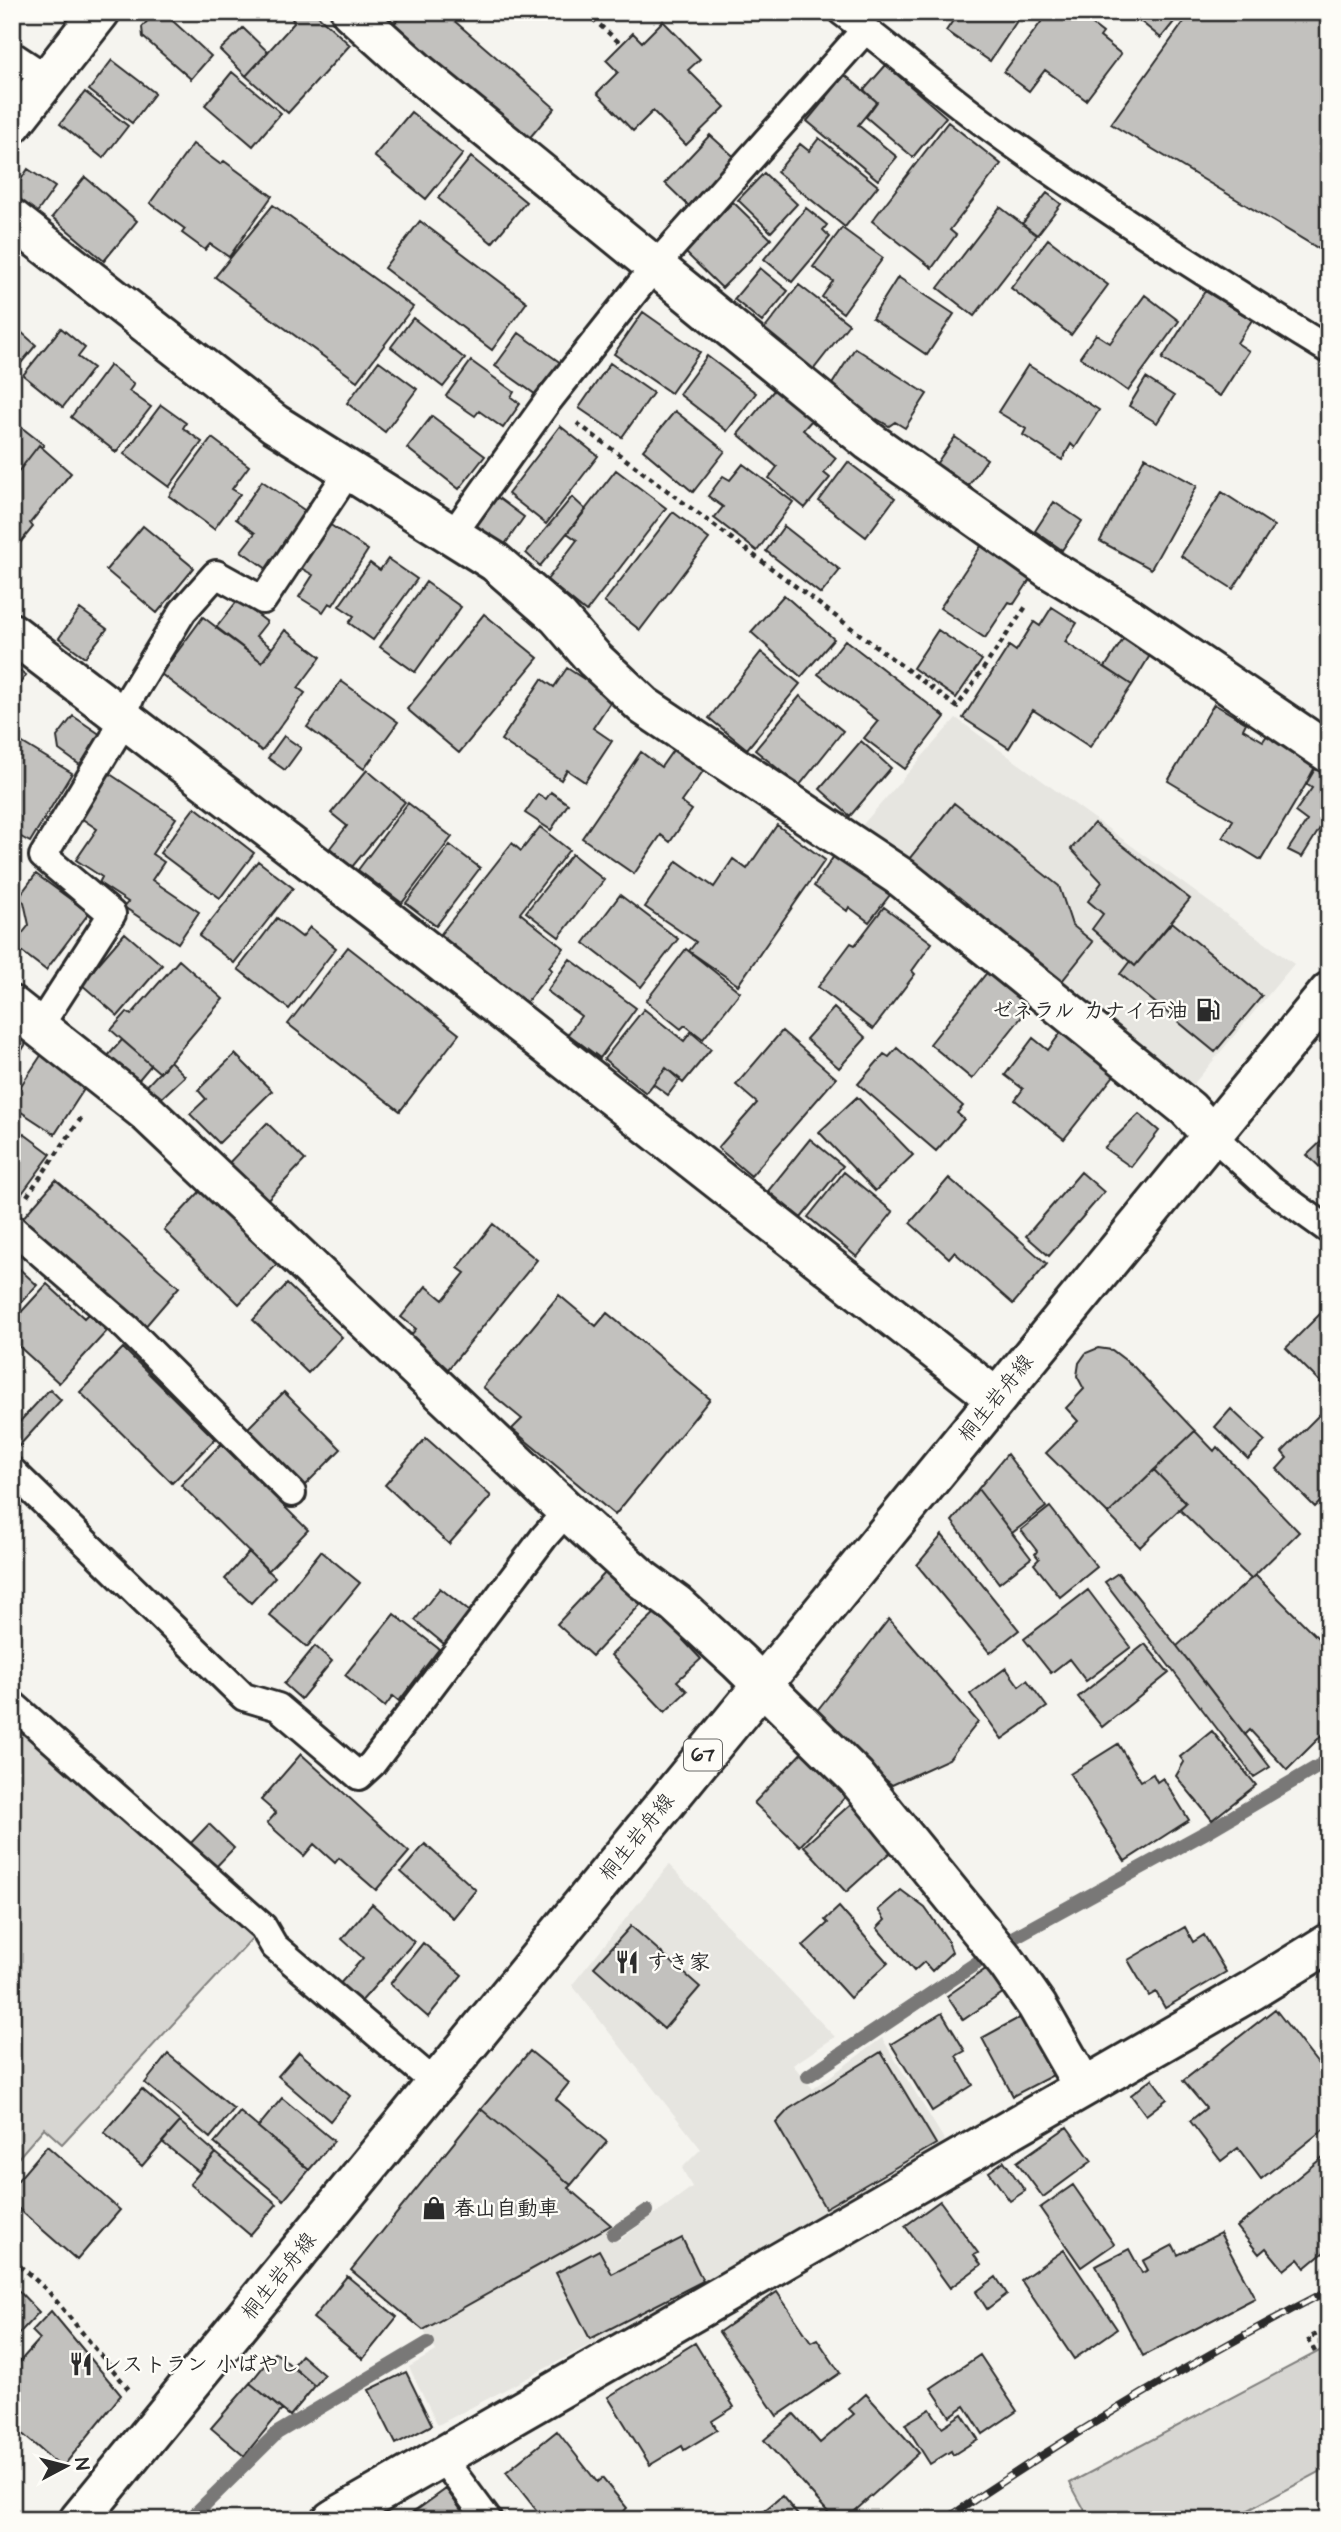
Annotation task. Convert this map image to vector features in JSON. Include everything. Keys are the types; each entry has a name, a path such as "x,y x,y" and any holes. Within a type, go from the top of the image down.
{"street":[{"path":"12,124 100,12"},
{"path":"351,12 421,75 869,441 1051,570 1121,612 1329,753"},
{"path":"12,219 275,424 495,562 558,617 596,660 644,706 902,878 1188,1109 1212,1135"},
{"path":"12,633 413,940 996,1398"},
{"name":"桐生岩舟線","path":"79,2520 1329,992"},
{"path":"25,1016 145,1111 567,1511 643,1580 676,1604 856,1777 985,1936 1037,2006 1083,2086"},
{"path":"334,2518 1273,1978 1329,1943"}],"lane":[{"path":"842,12 979,120 1085,194 1207,275 1329,350"},
{"path":"453,534 548,401 655,266 866,30"},
{"path":"12,55 47,79"},
{"path":"25,1016 48,1013 112,914 43,856 114,738 131,696 183,611 216,574 263,600 348,472"},
{"path":"1212,1135 1269,1187 1329,1230"},
{"path":"16,1216 292,1493"},
{"path":"12,1471 244,1697 278,1707 359,1776 372,1764 544,1537 567,1511"},
{"path":"12,1704 263,1927 274,1946 436,2084"},
{"path":"442,2458 488,2520"}],"path":[{"path":"585,12 621,44"},
{"path":"548,401 957,707 1051,570"},
{"path":"16,1216 108,1081"},
{"path":"12,2259 48,2291 134,2396"},
{"path":"1315,2352 1308,2338 1329,2329"}],"shaded area":[{"path":"956,718 1294,964 1187,1092 858,830"},
{"path":"12,1718 257,1933 62,2144 44,2128 12,2165"},
{"path":"669,1865 835,2037 793,2065 813,2089 882,2038 945,2141 707,2283 438,2425 409,2367 436,2351 423,2330 611,2225 618,2241 692,2187 682,2168 701,2149 572,1985"},
{"path":"1329,2346 1329,2467 1230,2520 1090,2520 1070,2483"}],"building":[{"path":"155,12 163,12 211,56 191,79 143,37 142,27"},
{"path":"294,12 314,12 350,45 288,113 246,76 294,23 291,16"},
{"path":"404,12 444,12 555,108 526,142 392,26"},
{"path":"945,12 1023,12 990,61 946,31 954,19"},
{"path":"1036,12 1076,12 1103,33 1100,37 1121,54 1086,100 1045,70 1029,91 1004,72 1044,18"},
{"path":"1129,12 1182,12 1161,38"},
{"path":"1191,12 1329,12 1329,236 1321,250 1111,124"},
{"path":"663,21 700,59 688,70 725,107 686,145 653,111 633,131 597,93 618,72 606,60 633,33 642,42"},
{"path":"243,28 268,52 246,76 220,50"},
{"path":"112,60 155,93 132,123 89,90"},
{"path":"886,65 946,117 913,157 866,117 877,102 864,90"},
{"path":"232,72 281,113 253,146 205,105"},
{"path":"845,75 877,102 858,125 897,157 878,180 807,121"},
{"path":"85,92 128,126 103,158 60,124"},
{"path":"411,112 463,154 426,199 374,156"},
{"path":"948,122 1001,164 950,230 956,235 932,268 872,221"},
{"path":"710,135 740,162 694,211 665,183"},
{"path":"819,138 878,186 845,227 777,172 800,144 809,151"},
{"path":"193,144 220,164 224,161 272,196 229,257 210,244 205,250 182,233 185,229 150,203"},
{"path":"471,157 526,202 492,243 438,198"},
{"path":"28,169 55,187 36,214 12,198 12,193"},
{"path":"764,173 797,204 771,232 738,200"},
{"path":"85,177 137,221 104,261 52,217"},
{"path":"1047,193 1061,204 1037,235 1022,224"},
{"path":"733,202 771,239 722,288 685,252"},
{"path":"273,205 413,307 357,381 215,277"},
{"path":"1000,207 1037,235 974,316 938,288"},
{"path":"806,208 827,225 823,230 830,237 792,282 764,259"},
{"path":"420,221 527,302 492,350 384,268"},
{"path":"842,228 883,258 843,313 822,297 833,281 813,267"},
{"path":"1048,239 1108,285 1071,335 1011,288"},
{"path":"760,268 788,291 762,322 734,299"},
{"path":"898,277 954,314 927,355 872,318"},
{"path":"799,285 849,324 813,370 763,331"},
{"path":"1205,291 1252,320 1237,343 1249,351 1220,396 1162,359"},
{"path":"1145,295 1179,321 1128,391 1080,357 1096,334 1110,343"},
{"path":"643,312 700,352 671,393 614,354"},
{"path":"413,318 465,359 443,387 391,347"},
{"path":"12,324 36,345 12,374"},
{"path":"61,328 85,348 78,357 93,368 63,407 23,375"},
{"path":"519,333 565,366 542,399 495,366"},
{"path":"855,348 927,394 905,428 895,422 889,426 877,419 873,426 829,389"},
{"path":"707,356 756,393 727,431 679,394"},
{"path":"379,361 417,389 385,432 347,403"},
{"path":"471,361 514,392 511,397 520,404 503,428 479,411 475,416 446,396"},
{"path":"610,363 653,393 622,437 579,408"},
{"path":"110,365 134,384 129,391 151,407 116,452 71,417"},
{"path":"1028,365 1099,410 1075,448 1071,444 1062,460 1023,435 1026,429 998,412"},
{"path":"1146,378 1174,396 1157,423 1129,406"},
{"path":"775,389 812,420 803,430 836,458 824,473 830,478 805,508 769,478 777,467 738,434"},
{"path":"161,405 186,423 183,428 202,442 169,487 124,454"},
{"path":"675,411 725,451 693,492 643,450"},
{"path":"432,416 485,456 459,489 407,448"},
{"path":"12,420 44,445 42,448 39,445 15,476 12,476"},
{"path":"560,426 598,456 546,524 508,494"},
{"path":"955,437 987,459 964,492 932,470"},
{"path":"212,438 249,466 232,489 240,494 214,529 169,496"},
{"path":"39,445 71,473 30,523 33,527 12,553 12,476 15,476"},
{"path":"1145,457 1197,486 1151,569 1100,541"},
{"path":"848,462 895,498 866,537 819,501"},
{"path":"743,464 793,502 757,551 714,518 723,507 708,496 723,476 730,480"},
{"path":"616,470 666,508 586,612 547,580 577,540 567,533"},
{"path":"262,481 307,512 267,569 241,551 255,533 236,519"},
{"path":"1222,492 1274,526 1233,589 1181,556"},
{"path":"497,497 524,517 503,547 475,527"},
{"path":"572,497 586,510 540,566 526,553"},
{"path":"1054,502 1082,521 1062,550 1035,531"},
{"path":"673,512 709,539 640,630 604,602"},
{"path":"329,524 368,550 333,605 329,603 323,612 299,597 313,575 301,568"},
{"path":"143,526 194,568 157,613 106,570"},
{"path":"784,526 840,570 821,594 766,551"},
{"path":"981,546 1031,578 1014,604 1009,602 985,638 940,608"},
{"path":"388,559 417,579 373,640 349,623 354,616 339,606 370,563 380,570"},
{"path":"426,582 461,607 415,672 380,647"},
{"path":"784,595 834,639 801,677 751,632"},
{"path":"238,600 267,622 256,636 272,648 262,662 216,628"},
{"path":"1052,607 1077,623 1065,642 1132,685 1090,747 1033,710 1009,748 963,718 1009,646 1016,651 1034,622 1040,626"},
{"path":"80,609 107,629 85,657 59,638"},
{"path":"484,614 538,658 459,753 407,709"},
{"path":"203,617 262,662 285,630 321,657 298,688 305,693 262,751 161,674"},
{"path":"938,630 982,660 956,698 913,668"},
{"path":"1126,635 1152,652 1132,685 1105,667"},
{"path":"845,640 945,717 905,769 864,738 878,721 818,674"},
{"path":"761,652 800,684 747,749 709,718"},
{"path":"12,665 26,675 12,694"},
{"path":"567,668 613,698 593,728 612,741 585,782 567,770 561,780 501,740 542,679 554,687"},
{"path":"341,681 398,722 364,769 307,727"},
{"path":"800,696 843,731 799,786 755,750"},
{"path":"1214,704 1246,723 1243,729 1263,741 1268,734 1318,764 1261,860 1223,837 1233,820 1168,781"},
{"path":"73,716 101,735 80,765 59,750 57,737"},
{"path":"284,736 301,748 285,770 268,758"},
{"path":"16,739 72,773 30,842 12,832 12,744"},
{"path":"861,741 891,768 850,816 820,789"},
{"path":"676,746 706,767 681,802 692,810 670,842 661,835 634,874 582,838 641,752 661,767"},
{"path":"1315,767 1329,776 1329,814 1302,857 1288,850 1307,821 1295,812 1312,788 1306,784"},
{"path":"367,770 405,802 352,867 330,848 347,826 331,813"},
{"path":"107,772 176,818 152,854 164,862 152,880 199,912 178,943 124,907 128,902 99,883 102,877 76,860 97,829 78,816"},
{"path":"551,792 568,804 551,830 525,813 538,794 546,799"},
{"path":"408,803 452,837 402,903 358,870"},
{"path":"954,803 1059,886 1072,925 1093,942 1062,981 909,859"},
{"path":"195,807 254,853 220,898 160,853"},
{"path":"1094,823 1190,899 1135,966 1092,929 1103,914 1088,901 1102,882 1071,849"},
{"path":"777,825 825,860 738,985 689,951 696,942 645,907 677,861 714,887 733,859 747,869"},
{"path":"540,827 569,850 520,913 564,948 549,967 552,970 525,1004 440,935 512,843 521,851"},
{"path":"450,845 480,868 436,926 406,903"},
{"path":"836,853 893,891 869,922 849,907 847,911 814,886"},
{"path":"572,854 604,880 559,937 526,912"},
{"path":"258,861 293,888 234,963 199,936"},
{"path":"36,874 89,913 46,970 13,945 29,925 24,902 18,898"},
{"path":"620,895 678,939 641,987 584,943"},
{"path":"884,907 932,943 912,971 915,974 873,1029 818,987 851,943 855,945"},
{"path":"277,918 302,937 310,927 336,948 289,1009 238,969"},
{"path":"1172,922 1262,996 1215,1052 1120,974 1130,961 1135,966"},
{"path":"125,933 162,965 118,1016 81,984"},
{"path":"348,947 459,1034 400,1111 288,1024"},
{"path":"686,949 740,992 703,1039 685,1025 681,1029 646,1001"},
{"path":"570,959 636,1008 600,1058 568,1034 581,1016 547,991"},
{"path":"179,960 223,999 160,1073 111,1030 127,1012 131,1015"},
{"path":"993,965 1036,999 972,1079 930,1044"},
{"path":"834,1008 866,1038 839,1068 806,1039"},
{"path":"644,1009 684,1041 691,1032 711,1049 683,1083 666,1068 646,1093 604,1059"},
{"path":"1065,1027 1119,1069 1064,1139 1015,1100 1023,1089 1005,1075 1033,1038 1048,1050"},
{"path":"782,1031 836,1078 751,1176 718,1148 757,1103 736,1085"},
{"path":"12,1032 27,1042 12,1066"},
{"path":"122,1040 151,1065 136,1083 107,1057"},
{"path":"897,1048 963,1106 957,1113 964,1119 936,1151 858,1084 884,1054 889,1057"},
{"path":"42,1054 88,1083 55,1134 12,1106 12,1099"},
{"path":"235,1054 272,1091 219,1143 190,1114 206,1099 198,1090"},
{"path":"170,1061 185,1076 155,1104 142,1091"},
{"path":"666,1068 680,1079 668,1095 653,1084"},
{"path":"857,1097 913,1155 875,1191 819,1132"},
{"path":"1139,1114 1159,1131 1131,1167 1104,1148"},
{"path":"267,1123 305,1160 262,1205 224,1168"},
{"path":"12,1125 51,1154 12,1207"},
{"path":"1329,1134 1329,1164 1323,1170 1307,1155"},
{"path":"810,1139 843,1166 801,1218 768,1191"},
{"path":"844,1172 893,1212 857,1257 808,1217"},
{"path":"1081,1172 1104,1192 1049,1256 1026,1236"},
{"path":"949,1178 1047,1264 1013,1304 954,1252 949,1258 910,1223"},
{"path":"56,1180 179,1287 144,1328 21,1220"},
{"path":"207,1184 283,1258 239,1304 164,1230"},
{"path":"493,1224 537,1260 445,1373 406,1341 416,1329 401,1317 426,1286 443,1300 465,1273 458,1268"},
{"path":"12,1262 37,1285 12,1312"},
{"path":"47,1284 84,1318 88,1314 107,1331 59,1383 12,1340 12,1322"},
{"path":"287,1284 342,1337 308,1373 253,1320"},
{"path":"559,1295 596,1326 607,1313 710,1399 615,1515 512,1429 522,1419 483,1387"},
{"path":"1329,1305 1329,1391 1286,1348"},
{"path":"123,1348 215,1439 172,1483 80,1392"},
{"path":"1098,1348 1112,1350 1133,1366 1195,1431 1108,1514 1046,1453 1078,1421 1066,1408 1084,1389 1077,1376 1079,1363 1086,1353"},
{"path":"50,1389 61,1400 18,1447 12,1442 12,1430"},
{"path":"284,1392 341,1449 303,1487 246,1430"},
{"path":"1329,1405 1329,1497 1327,1495 1315,1507 1277,1469 1287,1458 1282,1452"},
{"path":"1231,1409 1265,1441 1248,1459 1215,1427"},
{"path":"1195,1431 1214,1451 1217,1447 1299,1532 1251,1579 1179,1509 1186,1503 1154,1470"},
{"path":"426,1438 491,1496 449,1544 385,1485"},
{"path":"221,1444 308,1530 268,1571 181,1485"},
{"path":"1007,1454 1046,1507 1012,1533 978,1489"},
{"path":"1154,1470 1186,1503 1140,1547 1108,1514"},
{"path":"978,1489 1031,1558 999,1583 952,1521"},
{"path":"1050,1507 1097,1567 1060,1597 1034,1564 1039,1559 1035,1554 1037,1551 1021,1530"},
{"path":"942,1535 1019,1630 990,1653 917,1565"},
{"path":"321,1551 360,1583 307,1647 269,1615"},
{"path":"249,1552 275,1577 251,1603 225,1579"},
{"path":"606,1572 641,1604 592,1656 557,1624"},
{"path":"1118,1573 1270,1767 1254,1777 1105,1582"},
{"path":"1255,1575 1329,1649 1326,1653 1329,1655 1329,1728 1287,1770 1250,1730 1245,1735 1177,1646"},
{"path":"440,1588 470,1612 444,1644 415,1620"},
{"path":"1088,1590 1131,1647 1086,1681 1069,1659 1051,1673 1024,1639"},
{"path":"659,1609 685,1636 683,1640 701,1659 677,1681 687,1691 665,1712 611,1655"},
{"path":"394,1614 439,1649 399,1701 393,1696 385,1707 345,1675"},
{"path":"889,1619 978,1722 949,1759 892,1785 812,1717"},
{"path":"1145,1644 1169,1673 1102,1727 1078,1697"},
{"path":"315,1646 332,1661 301,1699 284,1684"},
{"path":"1006,1668 1019,1686 1027,1680 1047,1707 1002,1739 970,1694"},
{"path":"1212,1731 1256,1785 1212,1820 1176,1776 1184,1762 1180,1757"},
{"path":"1118,1744 1141,1781 1153,1774 1157,1782 1163,1778 1189,1820 1125,1861 1070,1774"},
{"path":"806,1748 851,1791 800,1846 754,1803"},
{"path":"301,1754 409,1852 376,1890 339,1858 335,1863 314,1844 304,1856 267,1823 276,1813 261,1800"},
{"path":"853,1802 895,1848 846,1892 804,1846"},
{"path":"209,1824 234,1848 212,1871 187,1847"},
{"path":"425,1844 476,1890 453,1918 401,1872"},
{"path":"901,1890 925,1908 947,1939 952,1952 932,1971 924,1962 914,1971 877,1928 885,1920 878,1910"},
{"path":"372,1904 414,1942 358,2005 337,1987 363,1958 342,1939"},
{"path":"839,1907 888,1963 850,1998 803,1946 828,1923 825,1920"},
{"path":"631,1926 700,1987 664,2029 594,1967"},
{"path":"1185,1927 1193,1942 1204,1935 1226,1972 1165,2008 1156,1992 1149,1996 1128,1960"},
{"path":"423,1943 462,1975 428,2017 390,1984"},
{"path":"993,1964 1010,1988 963,2020 947,1996"},
{"path":"1275,2009 1329,2078 1329,2125 1261,2179 1238,2148 1221,2161 1190,2121 1206,2108 1183,2081"},
{"path":"942,2013 965,2051 956,2056 973,2085 932,2111 891,2044"},
{"path":"1026,2014 1057,2073 1013,2096 982,2038"},
{"path":"530,2051 569,2083 556,2099 607,2142 571,2185 481,2109"},
{"path":"299,2052 350,2096 330,2121 278,2076"},
{"path":"881,2052 936,2144 825,2208 776,2123 789,2109"},
{"path":"168,2054 234,2109 210,2138 145,2083"},
{"path":"1152,2079 1167,2099 1146,2115 1131,2095"},
{"path":"142,2089 180,2122 142,2166 104,2133"},
{"path":"282,2098 334,2141 309,2170 258,2127"},
{"path":"481,2109 571,2185 568,2188 611,2225 423,2330 351,2270"},
{"path":"240,2112 309,2170 284,2200 214,2143"},
{"path":"180,2122 216,2153 199,2172 162,2142"},
{"path":"1067,2127 1092,2161 1043,2197 1017,2162"},
{"path":"47,2146 120,2210 77,2260 12,2203 12,2187"},
{"path":"1329,2152 1329,2248 1305,2268 1298,2259 1284,2270 1266,2248 1259,2254 1237,2227"},
{"path":"216,2153 277,2204 250,2235 190,2184"},
{"path":"1004,2161 1025,2191 1010,2201 989,2172"},
{"path":"1073,2185 1114,2244 1081,2267 1040,2208"},
{"path":"940,2201 978,2253 974,2255 981,2265 950,2288 905,2226"},
{"path":"1220,2233 1255,2298 1143,2356 1096,2266 1129,2249 1142,2273 1148,2270 1143,2261 1173,2245 1178,2255"},
{"path":"682,2238 703,2281 590,2339 556,2273 599,2250 612,2274"},
{"path":"1064,2250 1117,2329 1074,2359 1021,2280"},
{"path":"347,2276 397,2317 363,2359 313,2318"},
{"path":"996,2277 1007,2294 987,2309 976,2292"},
{"path":"12,2284 39,2312 12,2341"},
{"path":"777,2292 811,2342 817,2339 840,2373 777,2416 719,2332"},
{"path":"51,2311 121,2395 62,2468 12,2425 12,2370 40,2339 32,2331"},
{"path":"695,2343 734,2407 712,2421 717,2430 684,2450 682,2446 650,2465 608,2397"},
{"path":"275,2352 315,2386 290,2416 250,2383"},
{"path":"301,2355 324,2375 315,2386 292,2366"},
{"path":"980,2355 1017,2411 983,2434 965,2406 950,2416 931,2388"},
{"path":"406,2372 432,2425 396,2444 369,2390"},
{"path":"250,2383 282,2410 244,2456 211,2428"},
{"path":"866,2394 919,2453 845,2520 835,2520 764,2440 794,2414 820,2443 854,2414 849,2409"},
{"path":"930,2409 942,2427 962,2414 978,2439 953,2455 951,2451 930,2464 905,2424"},
{"path":"557,2431 597,2482 602,2478 627,2508 624,2511 631,2520 537,2520 541,2516 506,2472"},
{"path":"446,2489 468,2520 403,2520"},
{"path":"782,2496 802,2520 753,2520"}],"waterway":[{"path":"1005,1942 1208,1831 1329,1760"},
{"path":"808,2076 984,1958"},
{"path":"613,2234 647,2211"},
{"path":"189,2520 277,2433 428,2343"}],"railway":[{"path":"945,2520 1133,2399 1329,2290"}],"place":[{"name":"ゼネラル カナイ石油","path":"1208,1010"},
{"name":"すき家","path":"627,1962"},
{"name":"春山自動車","path":"434,2208"},
{"name":"レストラン 小ばやし","path":"81,2364"}]}
